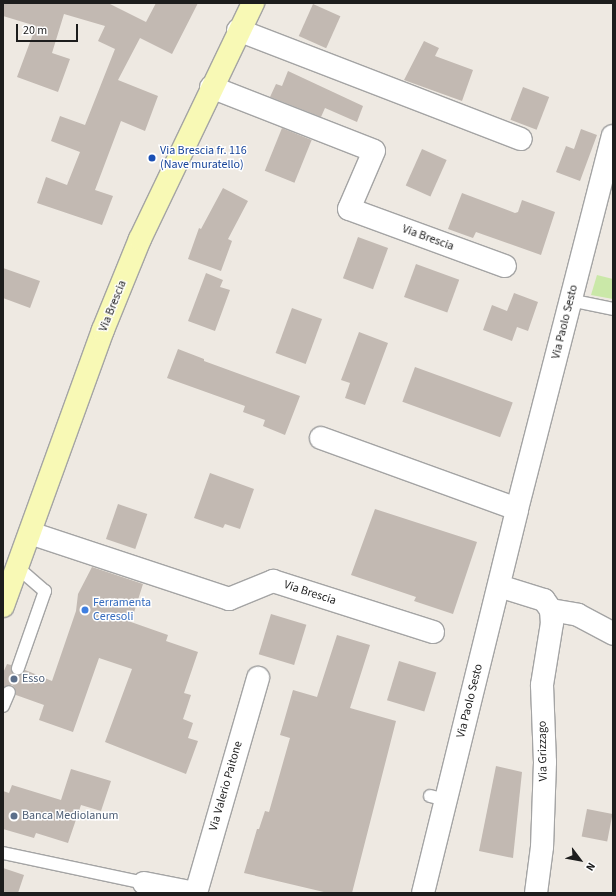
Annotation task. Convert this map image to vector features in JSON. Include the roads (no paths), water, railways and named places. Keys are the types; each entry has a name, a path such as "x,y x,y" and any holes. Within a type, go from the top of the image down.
{"main road":[{"name":"Via Brescia","path":"3,606 103,330 138,245 244,14"}],"street":[{"name":"Via Brescia","path":"244,14 521,140"},
{"name":"Via Brescia","path":"211,86 374,151 349,209 505,266"},
{"name":"Via Paolo Sesto","path":"423,893 438,798 499,586 517,509 613,136"},
{"path":"321,438 517,509"},
{"name":"Via Brescia","path":"30,533 229,599 274,581 433,632"},
{"path":"499,586 544,600 551,610 578,616 613,634"},
{"name":"Via Grizzago","path":"536,893 542,847 545,762 542,686 552,623 551,610"},
{"name":"Via Valerio Paitone","path":"144,883 195,893 258,678"}],"lane":[{"path":"570,300 613,309"},
{"path":"17,567 45,591 18,668"},
{"path":"3,706 9,692"},
{"path":"3,853 144,883"}],"place":[{"name":"Via Brescia fr. 116 (Nave muratello)","path":"152,158"},
{"name":"Ferramenta Ceresoli","path":"85,610"},
{"name":"Esso","path":"14,679"},
{"name":"Banca Mediolanum","path":"14,816"}]}
